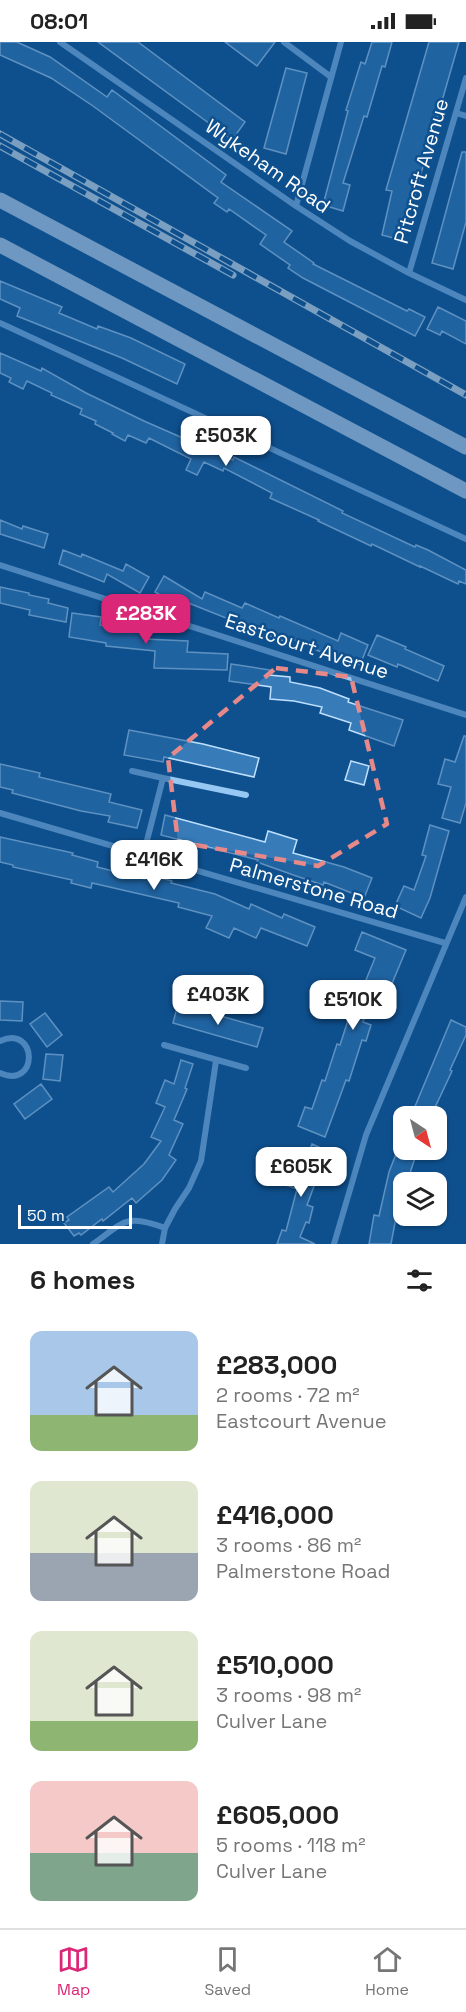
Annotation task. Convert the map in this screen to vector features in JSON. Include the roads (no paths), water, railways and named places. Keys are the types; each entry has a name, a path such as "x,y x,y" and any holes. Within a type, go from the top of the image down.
{"main road":[{"path":"0,200 466,447"},
{"path":"0,245 466,491"}],"street":[{"name":"Wykeham Road","path":"62,42 350,242 466,300"},
{"path":"284,42 332,77"},
{"path":"296,206 341,42"},
{"name":"Pitcroft Avenue","path":"409,273 466,78"},
{"path":"456,113 466,116"},
{"path":"0,323 466,539"},
{"name":"Eastcourt Avenue","path":"0,565 466,715"},
{"path":"132,771 246,795"},
{"path":"143,856 163,777"},
{"name":"Palmerstone Road","path":"0,813 446,943"},
{"path":"334,1244 366,1135 466,897"},
{"path":"0,1041 12,1038 18,1040 27,1047 30,1060 28,1066 19,1075 6,1076 0,1073"},
{"path":"164,1045 246,1068"},
{"path":"162,1244 165,1228 189,1188 201,1161 216,1061"},
{"path":"93,1244 125,1221 144,1220 165,1228"}],"railway":[{"path":"0,134 466,395"},
{"path":"0,146 233,275"}]}
